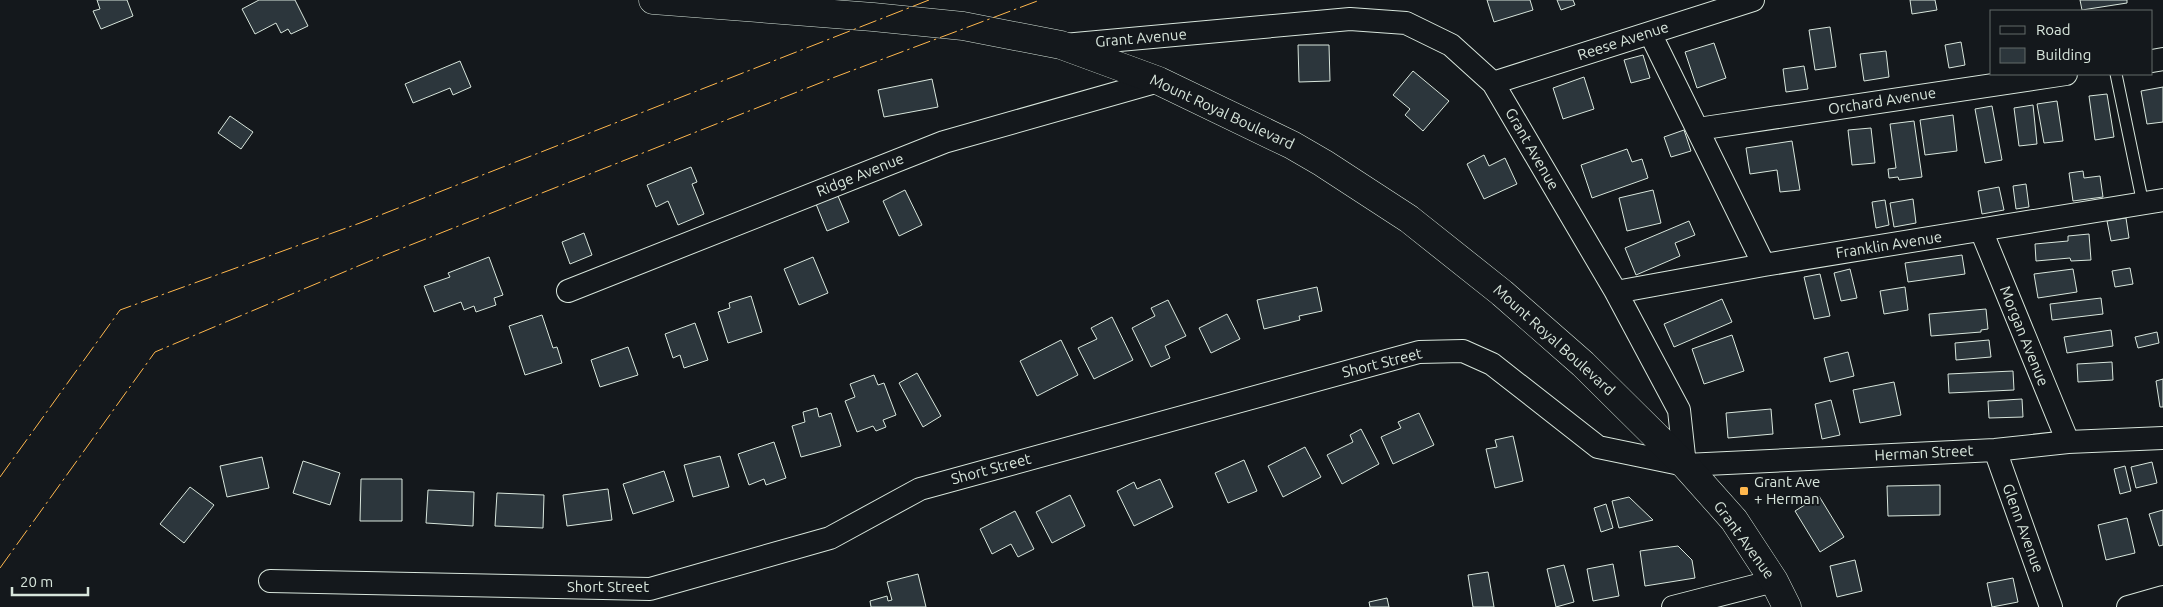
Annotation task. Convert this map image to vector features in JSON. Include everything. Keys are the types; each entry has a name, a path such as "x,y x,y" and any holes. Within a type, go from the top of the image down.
{"main road":[{"name":"Mount Royal Boulevard","path":"652,0 963,26 1061,46 1159,81 1292,145 1409,219 1502,293 1583,364 1685,465"},
{"name":"Grant Avenue","path":"1685,465 1734,520 1774,581 1787,607"}],"street":[{"name":"Reese Avenue","path":"1493,83 1753,0"},
{"name":"Grant Avenue","path":"1061,46 1350,19 1406,23 1451,46 1493,83 1616,292 1679,410 1685,465"},
{"path":"1650,33 1764,265"},
{"name":"Orchard Avenue","path":"1698,129 2059,75"},
{"name":"Ridge Avenue","path":"568,292 944,142 1159,81"},
{"name":"Franklin Avenue","path":"1616,292 1764,265 2153,202"},
{"name":"Morgan Avenue","path":"1980,230 2068,442"},
{"name":"Short Street","path":"270,581 650,589 830,538 920,489 1419,352 1463,351 1492,364 1598,447 1685,465"},
{"name":"Herman Street","path":"1685,465 1994,450 2068,442 2163,438"},
{"name":"Glenn Avenue","path":"1994,450 2050,607"},
{"path":"1672,607 1774,581"},
{"path":"2128,607 2163,597"}],"lane":[{"path":"2116,75 2153,202"}],"building":[{"path":"97,0 127,0 133,16 101,29 93,11 100,9"},
{"path":"259,0 295,0 308,26 291,34 288,29 281,33 276,23 255,34 242,9"},
{"path":"1487,0 1530,0 1533,10 1494,22"},
{"path":"1557,0 1573,0 1575,5 1561,10"},
{"path":"1910,0 1935,0 1937,10 1912,14"},
{"path":"2080,0 2127,0 2127,3 2082,10"},
{"path":"1830,27 1836,67 1815,70 1809,30"},
{"path":"1961,42 1965,65 1949,68 1945,45"},
{"path":"1714,43 1726,78 1697,88 1685,52"},
{"path":"1298,45 1329,45 1330,81 1299,82"},
{"path":"1886,51 1889,77 1864,81 1860,54"},
{"path":"1643,55 1650,78 1631,83 1624,60"},
{"path":"460,61 471,87 453,95 450,88 413,103 405,84"},
{"path":"1804,66 1808,89 1786,92 1783,69"},
{"path":"1413,71 1449,101 1423,131 1405,115 1410,109 1393,95"},
{"path":"1584,77 1594,109 1563,119 1553,88"},
{"path":"932,79 938,107 884,117 878,90"},
{"path":"2163,87 2163,122 2147,124 2141,91"},
{"path":"2107,94 2114,137 2095,140 2089,96"},
{"path":"2057,101 2063,141 2044,143 2037,104"},
{"path":"2033,105 2037,144 2019,146 2014,108"},
{"path":"1992,106 2002,160 1985,163 1975,109"},
{"path":"1953,115 1957,151 1925,155 1920,120"},
{"path":"230,116 253,132 241,149 218,133"},
{"path":"1914,121 1922,177 1899,180 1898,177 1889,178 1888,169 1896,168 1890,124"},
{"path":"1871,128 1875,163 1852,165 1848,130"},
{"path":"1684,130 1691,151 1671,157 1664,137"},
{"path":"1792,141 1800,190 1780,192 1777,170 1750,174 1746,148"},
{"path":"1627,149 1632,162 1642,159 1648,178 1592,198 1581,165"},
{"path":"1484,155 1489,166 1505,158 1517,184 1484,199 1467,164"},
{"path":"691,167 697,182 692,184 704,214 678,225 668,201 656,207 647,185"},
{"path":"2083,171 2084,178 2100,176 2103,197 2073,201 2069,173"},
{"path":"2026,184 2029,207 2016,209 2013,186"},
{"path":"1999,187 2004,210 1982,214 1978,191"},
{"path":"905,190 922,225 899,236 883,201"},
{"path":"1653,190 1661,223 1627,231 1619,198"},
{"path":"838,196 849,222 827,231 816,204"},
{"path":"1913,199 1916,223 1894,227 1890,203"},
{"path":"1885,200 1889,225 1876,228 1872,202"},
{"path":"2126,218 2129,238 2111,241 2107,221"},
{"path":"1689,221 1695,235 1675,243 1680,256 1636,275 1625,248"},
{"path":"584,233 592,255 570,264 562,242"},
{"path":"2089,234 2091,260 2071,261 2070,258 2036,261 2035,244 2068,241 2068,236"},
{"path":"1962,255 1965,274 1908,282 1905,263"},
{"path":"489,257 503,295 494,298 496,305 476,312 474,306 464,310 461,302 434,312 424,286 450,277 448,273"},
{"path":"813,257 828,293 799,305 784,269"},
{"path":"2130,268 2133,284 2115,287 2112,271"},
{"path":"1850,269 1857,298 1841,301 1834,273"},
{"path":"2073,269 2077,292 2038,298 2034,274"},
{"path":"1820,274 1830,316 1814,319 1804,277"},
{"path":"1317,287 1322,311 1299,316 1300,320 1264,329 1257,300"},
{"path":"1905,287 1908,310 1884,314 1880,291"},
{"path":"751,296 762,332 728,343 718,312 730,308 729,303"},
{"path":"2101,298 2103,314 2052,320 2050,304"},
{"path":"1722,299 1732,322 1674,347 1664,324"},
{"path":"1168,300 1186,336 1165,346 1170,358 1151,367 1132,328 1155,316 1151,308"},
{"path":"1986,309 1988,329 1981,330 1981,332 1931,336 1929,314"},
{"path":"1227,314 1240,339 1211,353 1199,328"},
{"path":"542,315 553,348 557,347 562,363 525,375 509,326"},
{"path":"1112,317 1133,360 1094,379 1078,348 1097,339 1091,328"},
{"path":"695,323 708,360 684,368 680,355 673,358 665,334"},
{"path":"2111,330 2113,346 2067,353 2064,337"},
{"path":"2157,332 2159,343 2138,348 2135,337"},
{"path":"1732,335 1744,371 1704,384 1692,349"},
{"path":"1061,340 1078,375 1037,396 1020,361"},
{"path":"1989,340 1991,357 1956,360 1955,343"},
{"path":"628,347 638,375 600,387 591,360"},
{"path":"1848,352 1854,376 1830,382 1824,358"},
{"path":"2112,362 2113,380 2078,382 2077,364"},
{"path":"2013,371 2014,390 1949,393 1948,374"},
{"path":"917,373 941,416 923,427 899,383"},
{"path":"874,375 878,385 884,383 896,415 883,420 886,427 876,431 873,426 857,432 845,401 855,397 850,384"},
{"path":"2163,379 2163,407 2160,407 2156,381"},
{"path":"1894,382 1901,415 1860,423 1853,390"},
{"path":"2022,399 2023,417 1989,418 1988,401"},
{"path":"1831,400 1840,435 1822,439 1815,404"},
{"path":"817,408 819,417 831,413 841,446 801,457 792,426 805,422 803,412"},
{"path":"1771,409 1773,434 1728,438 1726,413"},
{"path":"1419,413 1434,445 1393,464 1381,437 1401,428 1398,422"},
{"path":"1361,429 1379,464 1342,484 1327,455 1353,442 1350,435"},
{"path":"1513,436 1523,481 1495,488 1486,449 1497,447 1495,440"},
{"path":"774,442 786,478 766,485 764,479 749,485 738,454"},
{"path":"1305,447 1321,477 1283,497 1268,466"},
{"path":"720,456 729,487 693,497 684,465"},
{"path":"262,457 269,488 227,497 220,466"},
{"path":"1244,460 1257,491 1228,503 1215,473"},
{"path":"303,461 340,473 330,505 293,493"},
{"path":"2152,462 2157,483 2136,488 2131,467"},
{"path":"2125,466 2131,491 2120,494 2114,469"},
{"path":"664,471 674,501 633,514 623,484"},
{"path":"361,479 402,479 402,521 360,521"},
{"path":"1160,479 1173,507 1134,526 1117,491 1134,482 1137,489"},
{"path":"1940,485 1940,515 1888,516 1887,486"},
{"path":"190,487 214,505 184,543 160,524"},
{"path":"608,489 612,520 567,526 563,495"},
{"path":"428,490 474,492 473,526 426,523"},
{"path":"497,493 544,495 543,528 495,526"},
{"path":"1070,495 1085,526 1052,543 1036,512"},
{"path":"1819,496 1844,537 1820,552 1795,511"},
{"path":"1629,497 1653,520 1619,528 1612,501"},
{"path":"1606,504 1613,528 1601,532 1594,508"},
{"path":"2163,510 2163,545 2159,546 2149,514"},
{"path":"1015,511 1034,549 1018,557 1011,544 992,554 980,529"},
{"path":"2127,518 2135,553 2106,560 2098,525"},
{"path":"1678,546 1692,560 1695,578 1645,586 1640,551"},
{"path":"1855,560 1862,591 1837,597 1830,566"},
{"path":"1613,564 1619,596 1593,601 1587,569"},
{"path":"1564,565 1574,602 1556,607 1547,569"},
{"path":"1488,572 1494,607 1473,607 1468,575"},
{"path":"918,574 926,607 871,607 870,601 887,596 888,601 892,600 887,582"},
{"path":"2013,578 2018,602 1992,607 1987,583"},
{"path":"1387,598 1389,607 1370,607 1369,602"}],"power":[{"path":"0,477 120,310 360,223 929,0"},
{"path":"0,568 155,352 370,261 835,77 1040,0"}],"place":[{"name":"Grant Ave + Herman","path":"1744,491"}]}
